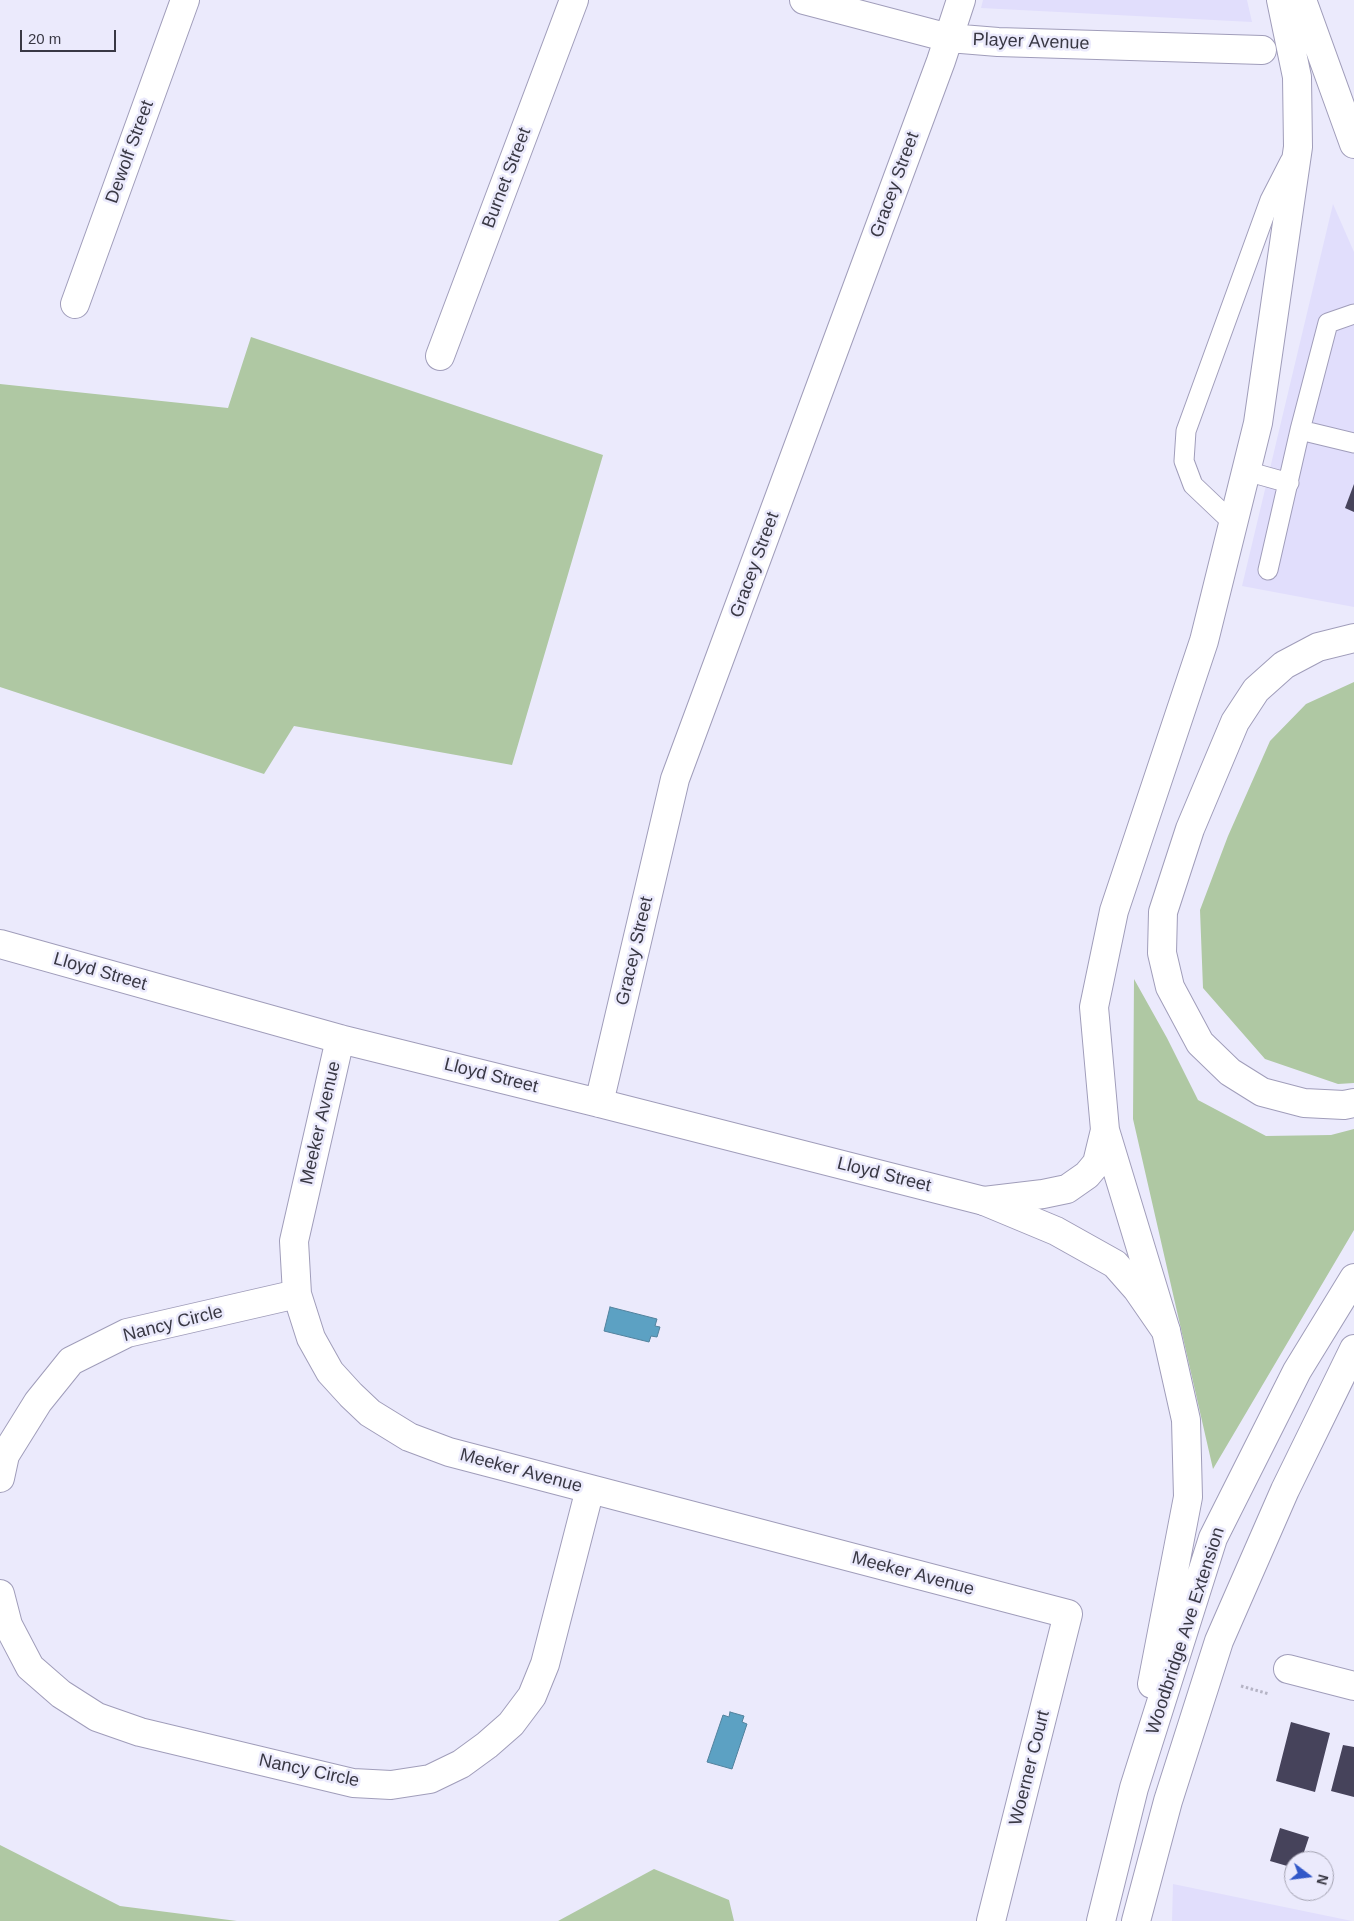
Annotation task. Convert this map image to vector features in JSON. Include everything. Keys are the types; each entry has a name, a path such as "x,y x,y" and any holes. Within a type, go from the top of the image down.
{"main road":[{"name":"Dewolf Street","path":"75,304 186,0"},
{"name":"Burnet Street","path":"440,356 574,0"},
{"name":"Player Avenue","path":"804,0 949,38 998,42 1262,50"},
{"name":"Gracey Street","path":"600,1103 675,779 949,38 961,0"},
{"path":"1134,1788 1188,1497 1186,1420 1166,1331 1105,1130 1094,1007 1114,911 1204,641 1258,423 1298,147 1297,77 1281,0"},
{"path":"1302,0 1354,144"},
{"path":"1354,638 1318,646 1284,665 1256,690 1235,722 1190,829 1166,902 1162,953 1170,987 1200,1044 1230,1072 1262,1092 1304,1103 1354,1104"},
{"name":"Lloyd Street","path":"0,944 340,1039 984,1201"},
{"name":"Meeker Avenue","path":"340,1039 294,1241 297,1294 311,1338 330,1372 370,1413 410,1437 449,1452 1068,1614"},
{"path":"984,1201 1043,1194 1067,1189 1087,1175 1097,1163 1105,1130"},
{"path":"984,1201 1056,1231 1115,1264 1137,1289 1166,1331"},
{"name":"Woodbridge Ave Extension","path":"1100,1921 1134,1788 1213,1538 1297,1371 1354,1278"},
{"name":"Nancy Circle","path":"0,1478 5,1455 38,1402 72,1361 127,1333 297,1294"},
{"name":"Woodbridge Ave Extension","path":"1136,1921 1168,1801 1219,1641 1285,1490 1354,1349"},
{"name":"Nancy Circle","path":"0,1594 8,1625 30,1666 60,1694 97,1717 140,1732 353,1783 391,1785 430,1779 461,1764 487,1746 511,1724 532,1696 546,1664 590,1489"},
{"name":"Woerner Court","path":"991,1921 1068,1614"},
{"path":"1288,1668 1354,1686"}],"lane":[{"path":"1233,523 1193,485 1184,461 1186,431 1270,200 1298,147"},
{"path":"1268,570 1300,430 1328,323 1354,314"},
{"path":"1300,430 1354,443"},
{"path":"1246,470 1289,483"}],"shaded area":[{"path":"983,0 1247,0 1252,22 981,8"},
{"path":"1333,204 1354,252 1354,607 1242,586"},
{"path":"1173,1884 1352,1921 1172,1921"}],"green space":[{"path":"251,337 603,455 512,765 294,726 264,774 0,687 0,384 228,408"},
{"path":"1354,682 1354,1083 1338,1084 1265,1059 1203,988 1200,910 1228,836 1270,741 1306,704"},
{"path":"1134,979 1167,1038 1198,1100 1266,1136 1331,1135 1354,1129 1354,1230 1213,1469 1133,1119"},
{"path":"0,1845 120,1906 237,1921 0,1921"},
{"path":"654,1869 729,1900 734,1921 558,1921"}],"water":[{"path":"610,1307 657,1319 655,1326 660,1327 657,1337 651,1336 649,1342 604,1331"},
{"path":"730,1712 744,1716 742,1722 747,1724 732,1769 707,1762 723,1715 729,1717"}],"building":[{"path":"1354,484 1354,512 1345,508"},
{"path":"1291,1722 1330,1733 1315,1792 1276,1781"},
{"path":"1343,1745 1354,1747 1354,1797 1331,1791"},
{"path":"1280,1828 1309,1837 1304,1851 1284,1851 1284,1865 1270,1861"}]}
